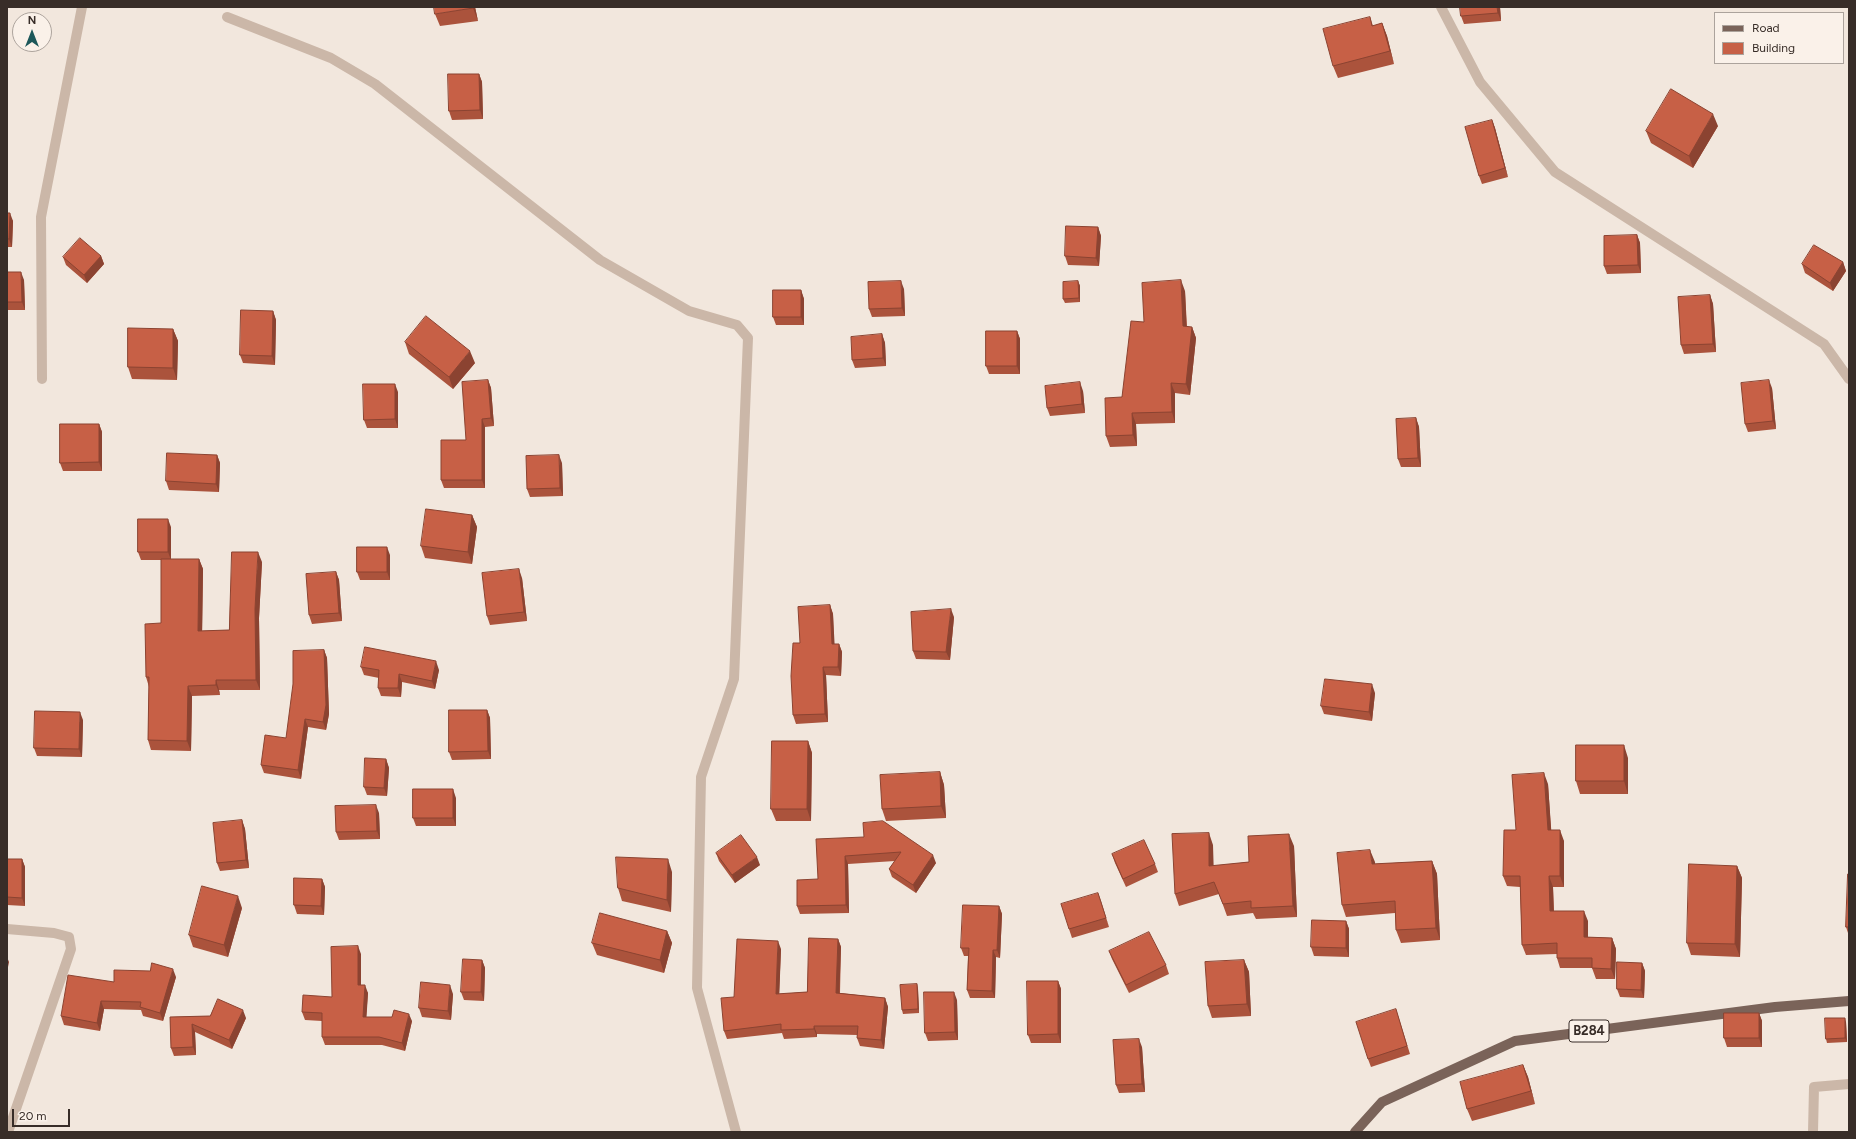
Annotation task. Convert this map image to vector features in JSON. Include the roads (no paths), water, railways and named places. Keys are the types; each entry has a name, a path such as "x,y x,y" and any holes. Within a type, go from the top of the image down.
{"main road":[{"name":"B284","path":"1355,1132 1382,1102 1515,1041 1775,1007 1849,1001"}],"street":[{"path":"42,379 41,217 82,7"},
{"path":"1441,7 1480,82 1555,172 1824,344 1849,378"},
{"path":"227,17 331,58 375,84 600,260 689,311 737,325 748,338 734,679 701,777 697,988 736,1132"},
{"path":"7,930 54,933 69,937 71,949 8,1132"},
{"path":"1813,1132 1814,1087 1849,1084"}]}
